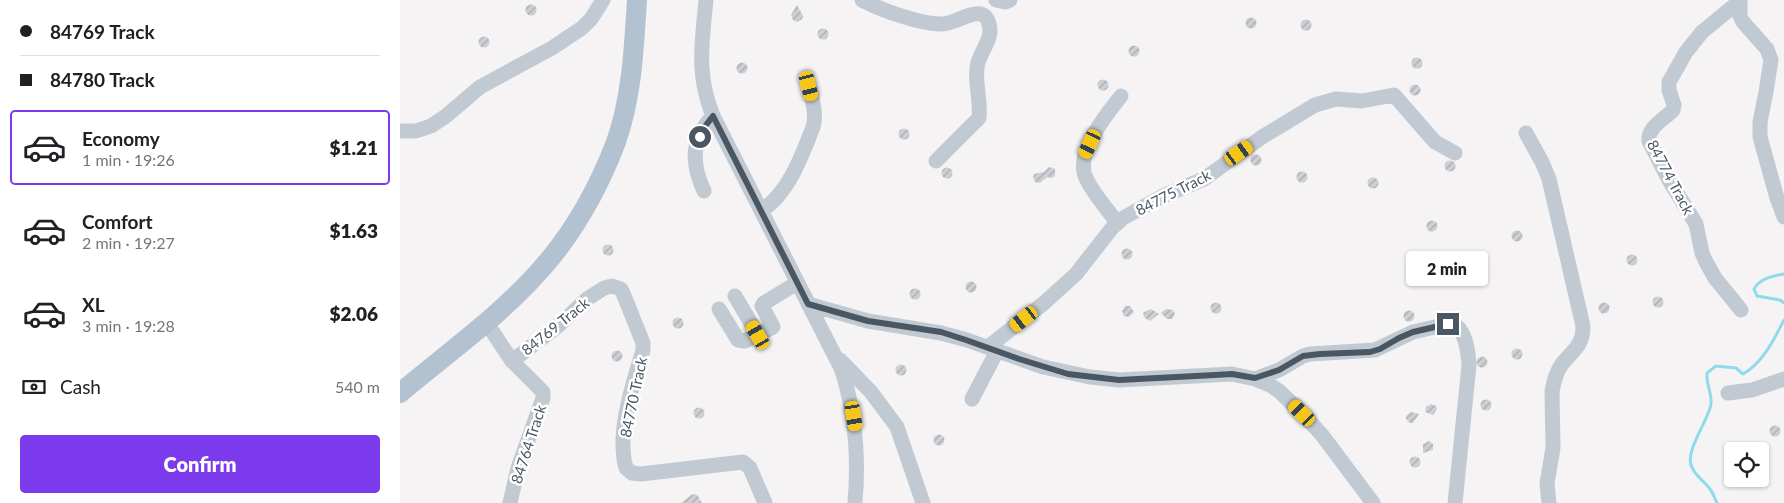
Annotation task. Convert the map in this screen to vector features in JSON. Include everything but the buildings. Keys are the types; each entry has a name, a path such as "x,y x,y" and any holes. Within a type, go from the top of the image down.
{"main road":[{"path":"405,385 486,322 520,292 549,260 570,232 594,192 616,141 627,96 638,0"}],"street":[{"path":"400,131 416,131 431,126 446,116 480,87 552,48 591,20 603,0"},
{"path":"706,0 701,74 705,93 713,116 835,355 850,398 856,434 855,503"},
{"path":"862,0 923,22 940,25 977,13 986,18 989,23 989,35 976,69 980,115 978,121 936,161"},
{"path":"959,20 979,0"},
{"path":"996,0 1005,2 1010,0"},
{"name":"84774 Track","path":"1740,1 1740,16 1743,22 1767,49 1771,60 1760,122 1760,137 1784,217"},
{"name":"84774 Track","path":"1740,1 1702,32 1686,52 1669,82 1669,90 1674,105 1673,110 1652,129 1648,136 1669,180 1696,224 1702,253 1706,262 1715,278 1741,310"},
{"path":"761,211 775,201 784,190 813,127 815,110 809,86"},
{"name":"84775 Track","path":"993,349 1076,274 1117,223 1163,196 1204,179 1284,123 1315,105 1325,101 1362,100 1394,95 1435,142 1455,153"},
{"path":"1117,223 1089,184 1085,177 1082,162 1098,127 1121,96"},
{"path":"704,191 697,176 695,163 703,129 713,116"},
{"path":"1526,133 1549,179 1583,326 1582,340 1561,366 1554,382 1551,399 1553,448 1548,483 1548,503"},
{"path":"719,309 738,340 745,341 773,327 762,306 797,282"},
{"name":"84769 Track","path":"486,322 512,361 558,326 591,296 604,288 614,286"},
{"name":"84770 Track","path":"614,286 624,293 643,344 626,418 623,445 626,468 632,473 641,474 730,462 743,462 750,468 765,503"},
{"path":"735,296 758,335"},
{"path":"808,304 868,321 941,332 1043,367 1090,377 1119,380 1232,374 1255,378 1280,391 1302,413 1373,503"},
{"path":"1255,378 1279,370 1303,356 1370,352 1413,332 1453,324 1459,328 1468,354 1468,379 1455,503"},
{"path":"972,399 993,349"},
{"path":"835,355 871,392 897,427 923,503"},
{"name":"84764 Track","path":"510,503 518,468 542,402 543,392 512,361"},
{"path":"1728,393 1752,390 1784,379"}],"waterway":[{"path":"1784,274 1763,280 1754,289 1757,296 1780,300 1784,303"},
{"path":"1717,503 1710,489 1693,469 1690,458 1711,404 1707,373 1716,366 1736,368 1743,374 1762,357 1784,320"}],"route":[{"path":"700,137 703,129 713,116 808,304 868,321 941,332 1068,374 1119,380 1232,374 1255,378 1279,370 1310,354 1370,352 1413,332 1448,324"}]}
